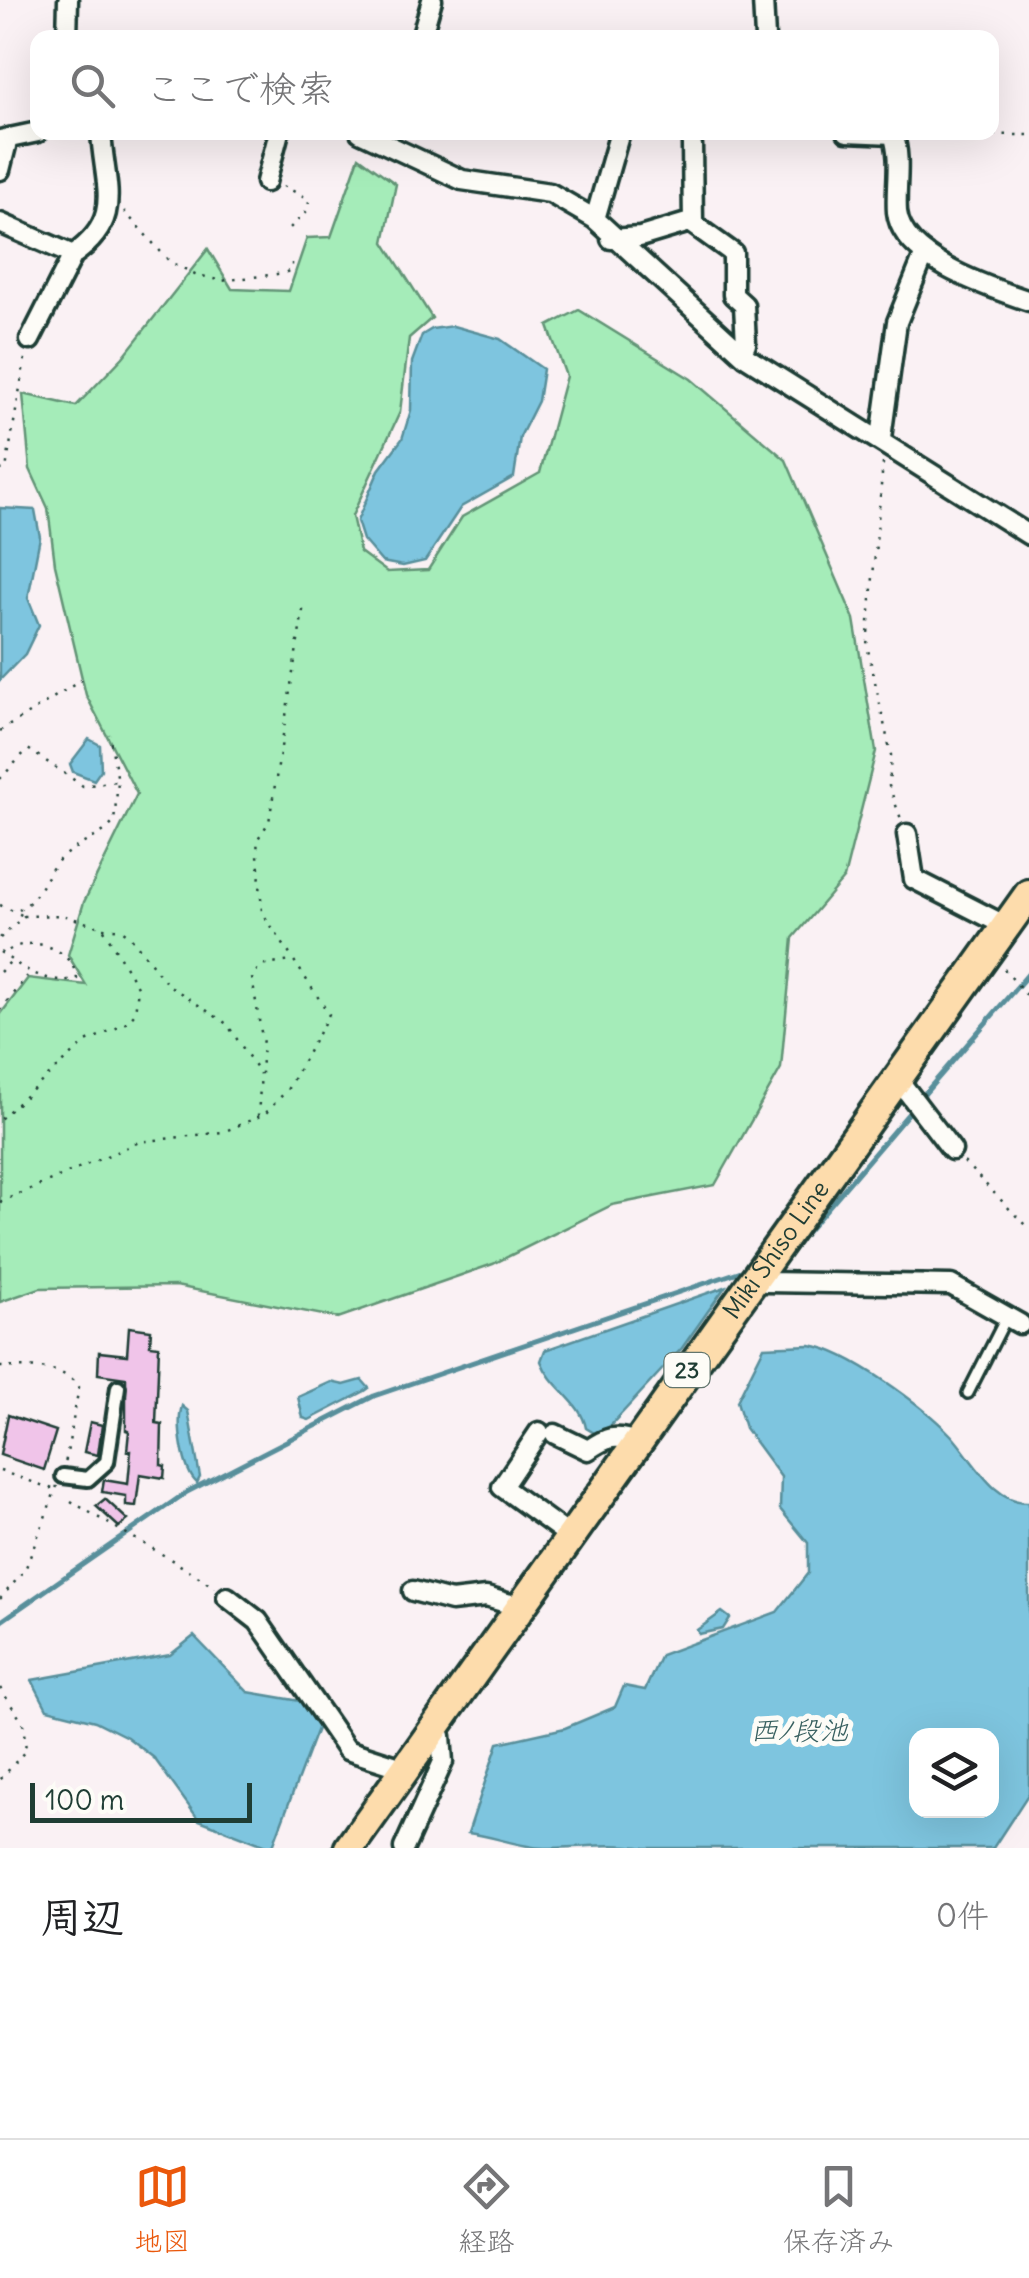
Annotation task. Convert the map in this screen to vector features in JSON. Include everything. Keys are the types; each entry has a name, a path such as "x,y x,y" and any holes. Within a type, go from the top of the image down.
{"main road":[{"name":"Miki Shiso Line","path":"349,1848 1029,894"}],"street":[{"path":"68,0 68,30"},
{"path":"423,30 432,0"},
{"path":"764,0 764,30"},
{"path":"0,170 4,139 30,134"},
{"path":"30,340 73,256 90,244 105,222 111,202 102,140"},
{"path":"266,182 277,140"},
{"path":"383,140 462,180 550,193 595,219 611,238 742,354 1029,535"},
{"path":"595,219 618,140"},
{"path":"895,140 898,218 925,253 986,286 1029,302"},
{"path":"692,144 693,224"},
{"path":"0,223 73,256"},
{"path":"611,238 640,238 693,224"},
{"path":"693,224 733,253 733,295 744,305 746,344 742,354"},
{"path":"884,441 897,322 925,253"},
{"path":"907,834 914,879 1006,926"},
{"path":"898,1078 952,1150"},
{"path":"755,1278 766,1282 951,1285 1014,1320"},
{"path":"62,1476 88,1479 107,1462 118,1388"},
{"path":"571,1537 502,1487 547,1433 588,1450 618,1435 636,1442"},
{"path":"413,1592 451,1601 486,1597 521,1607"},
{"path":"227,1597 258,1621 348,1750 406,1770"},
{"path":"404,1848 442,1762 441,1736 432,1730"}],"lane":[{"path":"968,1394 1014,1320"}],"path":[{"path":"999,135 1029,135"},
{"path":"266,182 300,191 309,199 308,210 289,230"},
{"path":"111,202 135,220 170,262 195,274 220,281 266,278 292,268 292,257"},
{"path":"0,470 6,468 30,340"},
{"path":"884,441 867,645 891,755 889,786 907,834"},
{"path":"0,1202 139,1142 223,1132 258,1117 287,1090 328,1014 262,912 256,854 257,840 269,822 304,604"},
{"path":"0,731 88,676"},
{"path":"19,910 38,900 47,875 64,856 114,822 118,780 109,734"},
{"path":"0,778 28,748 83,786 118,780"},
{"path":"0,906 19,910 24,916"},
{"path":"0,938 24,916 63,915 122,930 167,984 191,1005 227,1024 260,1074"},
{"path":"0,1119 86,1042 125,1024 135,1013 138,988 103,928"},
{"path":"34,942 54,948 78,976 61,980 30,974 2,953 34,942"},
{"path":"986,954 1029,998"},
{"path":"0,972 12,960"},
{"path":"258,1117 263,1044 252,978 260,966 292,960"},
{"path":"0,1010 30,974"},
{"path":"952,1150 1029,1229"},
{"path":"0,1367 57,1370 69,1375 79,1388 62,1476 25,1570 0,1599"},
{"path":"0,1472 54,1490"},
{"path":"71,1500 133,1540 166,1553 227,1597"},
{"path":"0,1688 23,1723 26,1750 0,1780"}],"green space":[{"path":"359,157 396,184 384,242 432,318 409,338 400,412 352,516 360,552 387,572 428,570 462,517 540,473 566,376 548,326 579,310 691,379 786,460 854,619 876,751 844,878 793,938 781,1068 715,1185 612,1205 493,1264 338,1318 176,1286 40,1288 0,1302 0,1015 28,978 86,985 68,955 84,902 137,794 86,695 55,564 48,508 30,469 23,394 76,406 123,357 208,249 232,289 289,291 307,238 331,237"}],"water":[{"path":"453,326 500,339 543,369 538,401 520,437 514,477 461,507 425,561 403,566 382,562 363,540 357,521 379,470 402,439 411,410 412,362 422,335"},
{"path":"0,508 35,510 40,537 28,598 39,625 25,654 0,680"},
{"path":"89,739 100,745 101,770 94,780 73,772 70,764"},
{"path":"725,1287 682,1348 610,1426 596,1434 586,1428 578,1410 541,1361 545,1350"},
{"name":"西ﾉ段池","path":"810,1345 826,1349 865,1368 904,1395 951,1435 995,1488 1017,1501 1029,1502 1029,1793 993,1848 544,1848 468,1833 498,1743 565,1728 615,1707 624,1686 645,1690 661,1655 777,1612 808,1573 808,1543 780,1509 781,1477 745,1428 737,1401 764,1347"},
{"path":"362,1380 369,1388 365,1391 309,1420 303,1418 298,1397 331,1382 344,1385"},
{"path":"182,1406 188,1411 200,1477 197,1483 182,1447"},
{"path":"722,1612 730,1618 723,1629 699,1634 697,1630"},
{"path":"194,1636 248,1692 300,1701 318,1726 272,1848 199,1820 154,1758 127,1737 95,1721 47,1709 32,1680 170,1655"}],"building":[{"path":"129,1327 151,1330 150,1345 159,1346 156,1423 162,1424 161,1465 165,1466 164,1478 140,1474 136,1506 126,1505 126,1496 102,1492 104,1480 128,1484 131,1451 127,1451 126,1378 98,1374 99,1352 127,1355"},
{"path":"8,1415 56,1431 44,1470 0,1455"},
{"path":"90,1422 102,1425 98,1455 84,1452"},
{"path":"105,1499 128,1520 119,1527 96,1506"}],"waterway":[{"path":"920,1099 1029,973"},
{"path":"790,1252 913,1108"},
{"path":"0,1622 187,1492 374,1396 747,1269"}]}
